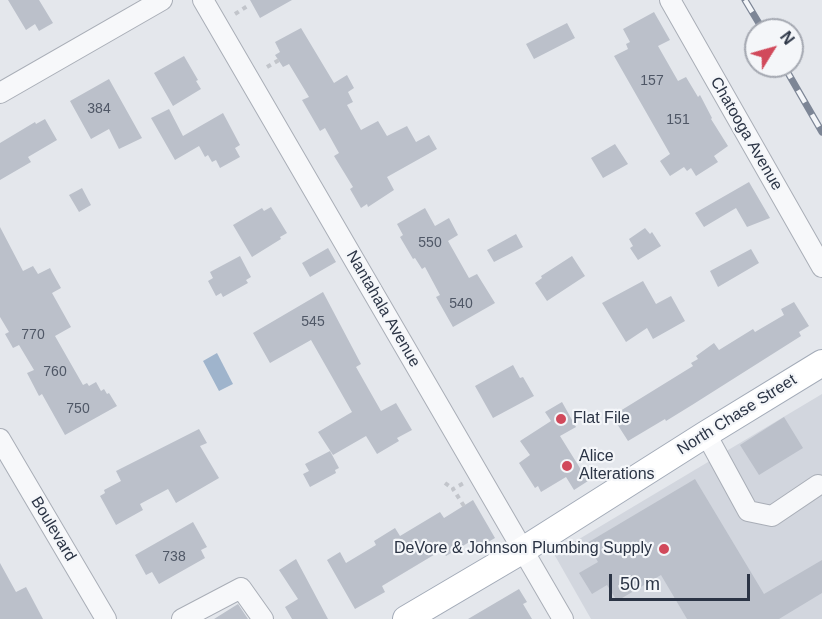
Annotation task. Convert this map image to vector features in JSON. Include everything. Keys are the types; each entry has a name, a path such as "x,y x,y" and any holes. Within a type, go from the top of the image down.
{"main road":[{"name":"North Chase Street","path":"406,619 523,550 822,363"}],"street":[{"path":"0,93 162,0"},
{"name":"Nantahala Avenue","path":"203,0 563,619"},
{"name":"Chatooga Avenue","path":"670,0 822,267"},
{"path":"706,434 748,511 772,516 818,485"},
{"name":"Boulevard","path":"0,439 106,619"},
{"path":"182,619 241,588 263,619"}],"path":[{"path":"235,14 249,5"},
{"path":"267,67 279,60"},
{"path":"453,489 467,481"},
{"path":"445,483 453,489 464,506"}],"shaded area":[{"path":"822,394 822,619 591,619 554,554"}],"water":[{"path":"217,353 233,384 219,391 203,361"}],"building":[{"path":"8,0 39,0 53,23 39,31 35,24 26,30"},
{"path":"250,0 292,0 260,18"},
{"path":"654,12 670,40 658,46 678,81 686,77 698,97 700,95 711,119 728,146 714,156 718,162 696,176 691,168 687,171 684,167 670,176 660,161 670,154 614,56 628,49 626,44 630,42 623,29"},
{"path":"567,23 575,38 534,59 526,44"},
{"path":"301,28 334,83 347,75 354,88 348,92 353,102 347,105 361,130 378,121 387,136 407,126 416,142 429,135 437,149 387,177 394,190 368,207 367,204 361,208 350,189 353,187 334,156 339,153 325,128 320,131 302,100 309,97 289,64 283,67 275,55 280,52 275,42"},
{"path":"184,56 201,89 173,106 154,73"},
{"path":"109,79 142,138 119,149 109,129 91,139 70,101"},
{"path":"169,109 183,136 223,113 240,145 235,148 240,157 220,168 216,160 212,162 208,155 205,157 199,146 175,160 151,118"},
{"path":"45,119 57,140 28,157 31,162 0,180 0,143 35,122 36,124"},
{"path":"615,144 628,164 603,178 591,158"},
{"path":"749,182 770,218 747,227 736,208 704,227 695,213"},
{"path":"82,188 91,205 79,212 69,195"},
{"path":"271,207 287,233 252,257 233,225 262,208 264,211"},
{"path":"425,208 435,226 449,218 458,235 448,241 469,278 477,274 495,303 453,327 436,297 440,295 425,267 422,269 415,258 413,259 400,237 403,235 397,224"},
{"path":"0,227 23,271 33,266 38,274 50,268 61,288 52,293 71,327 55,336 83,385 87,383 89,386 96,382 101,391 104,389 107,394 109,393 117,406 65,435 42,394 39,396 27,373 34,370 19,345 13,348 5,334 9,332 0,317"},
{"path":"645,228 650,234 652,232 661,246 638,260 630,248 633,246 629,239"},
{"path":"516,234 523,247 494,262 487,250"},
{"path":"328,248 336,262 310,277 302,263"},
{"path":"751,249 759,263 718,287 710,271"},
{"path":"240,256 251,277 246,280 248,283 223,297 221,293 216,296 208,281 213,278 210,272"},
{"path":"572,256 585,276 547,301 535,283 542,278 541,276"},
{"path":"643,281 656,304 671,296 685,321 653,339 647,328 626,342 602,303"},
{"path":"323,292 361,364 356,367 381,411 396,403 412,430 397,438 399,441 377,454 366,436 333,455 318,432 352,412 311,340 270,363 253,333"},
{"path":"794,302 809,326 799,332 801,336 666,421 665,419 628,441 612,416 693,366 691,363 698,359 696,356 714,343 719,350 753,329 755,332 784,315 781,309"},
{"path":"513,365 534,396 493,418 475,386"},
{"path":"562,402 576,427 560,436 588,481 574,490 566,477 541,492 538,486 535,488 519,463 530,455 520,441 551,421 545,412"},
{"path":"784,417 803,448 759,475 740,445"},
{"path":"199,429 207,443 200,446 219,478 176,503 168,489 140,504 143,510 116,525 100,496 105,493 104,490 121,481 116,471"},
{"path":"330,451 339,468 335,470 336,473 310,487 303,474 309,471 305,464"},
{"name":"DeVore & Johnson Plumbing Supply","path":"695,479 764,594 822,560 822,593 779,619 687,619 661,575 617,601 607,585 592,594 579,573 598,562 587,543"},
{"path":"473,500 495,538 476,549 471,541 446,556 442,550 382,586 385,592 355,609 327,560 340,552 346,563 376,545 374,541 395,528 400,536 440,512 444,518"},
{"path":"193,522 207,547 201,550 205,558 159,584 152,572 146,575 135,555"},
{"path":"296,559 328,619 292,619 285,607 298,599 279,570"},
{"path":"0,563 16,592 26,587 43,619 0,619"},
{"path":"519,589 527,602 523,604 532,619 468,619"},
{"path":"238,604 248,619 214,619"}],"railway":[{"path":"745,0 756,18"},
{"path":"791,78 822,132"}],"place":[{"name":"Flat File","path":"561,419"},
{"name":"Alice Alterations","path":"567,466"},
{"name":"DeVore & Johnson Plumbing Supply","path":"664,549"}]}
